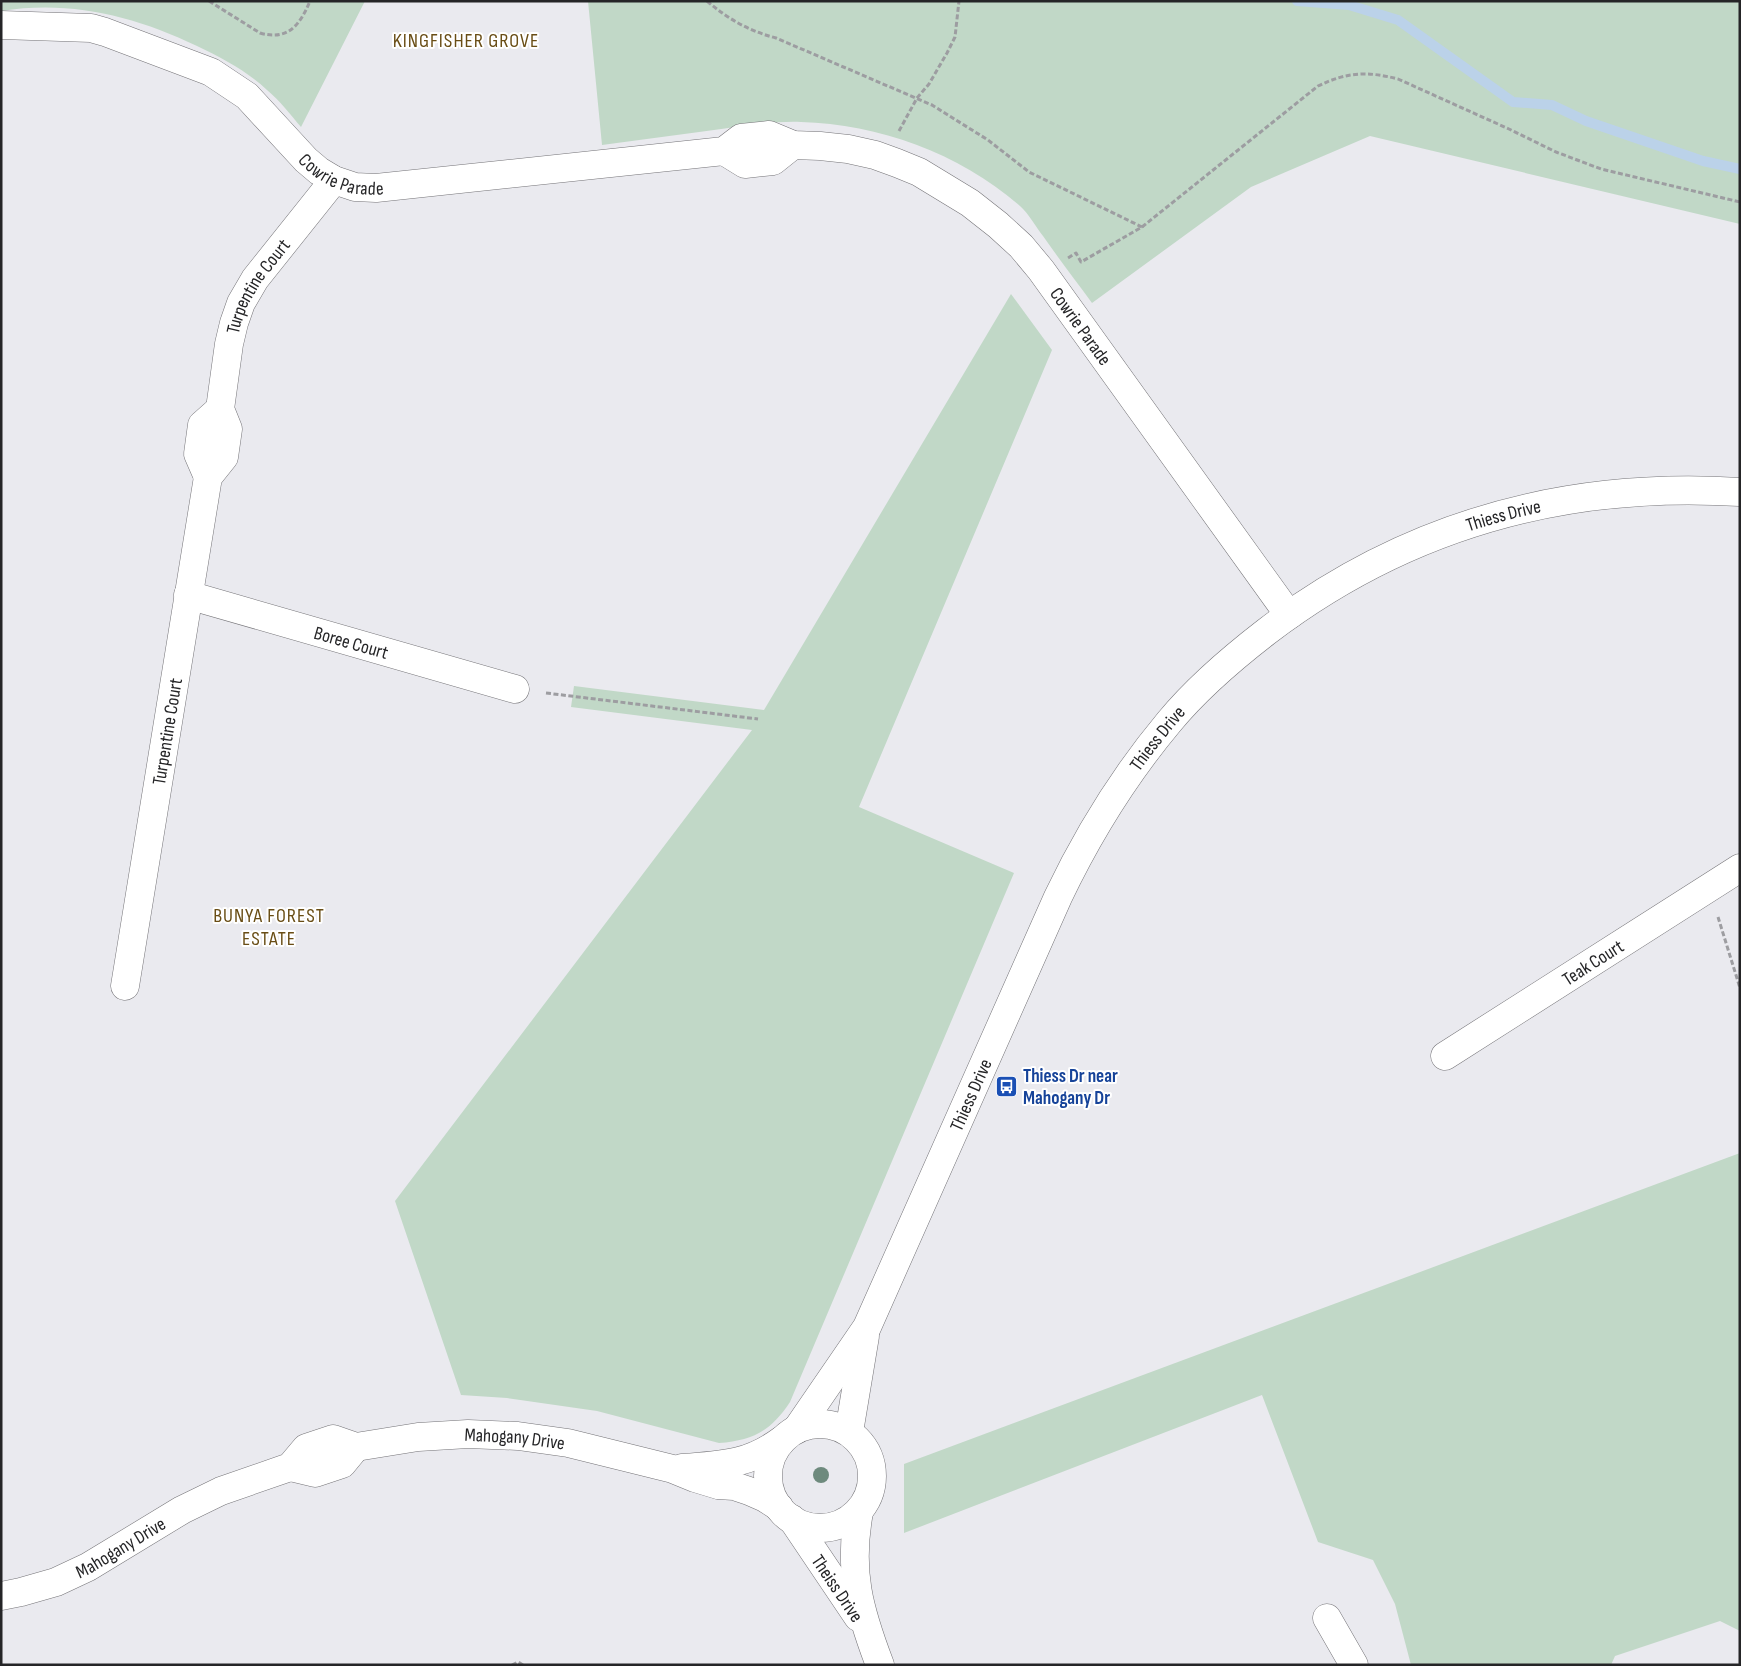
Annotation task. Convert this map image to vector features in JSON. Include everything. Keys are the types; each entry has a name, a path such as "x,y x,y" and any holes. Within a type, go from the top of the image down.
{"street":[{"name":"Cowrie Parade","path":"1,25 92,28 211,72 247,96 306,160 319,171 334,180 355,187 376,188 724,151 741,138 770,135 793,146 848,149 887,159 919,172 970,203 998,224 1043,272 1289,615"},
{"name":"Turpentine Court","path":"125,986 208,477 198,454 202,425 220,409 229,344 241,303 255,279 334,180"},
{"name":"Thiess Drive","path":"867,1327 1081,849 1103,812 1138,761 1171,720 1207,682 1247,647 1289,615 1334,585 1382,559 1432,537 1484,519 1536,506 1590,496 1644,490 1740,492"},
{"name":"Boree Court","path":"188,595 515,689"},
{"name":"Teak Court","path":"1445,1056 1740,868"},
{"path":"849,1432 867,1327"},
{"path":"790,1434 814,1424 832,1424 849,1432 862,1444 870,1461 873,1478 868,1496 859,1512 844,1522 827,1528 809,1526 786,1513 770,1491 768,1473 772,1455 790,1434 867,1327"},
{"name":"Mahogany Drive","path":"1,1596 56,1582 88,1567 182,1510 221,1491 290,1467 306,1448 333,1439 356,1447 418,1437 468,1434 518,1436 568,1443 673,1469 695,1478 749,1491 765,1498 786,1513"},
{"name":"Mahogany Drive","path":"673,1469 730,1464 760,1454 790,1434"},
{"name":"Theiss Drive","path":"859,1512 854,1546 854,1576 859,1604 867,1631"},
{"name":"Theiss Drive","path":"786,1513 867,1631"},
{"path":"1327,1618 1354,1665"},
{"path":"867,1631 880,1665"}],"path":[{"path":"209,1 260,33 269,36 279,36 299,24 310,1"},
{"path":"707,1 725,16 758,34 776,38 932,105 988,140 1029,172 1142,227"},
{"path":"887,159 917,98 939,68 955,37 959,1"},
{"path":"1043,272 1076,253 1081,262 1142,227 1312,90 1333,79 1349,74 1382,74 1398,79 1556,152 1601,169 1740,202"},
{"path":"515,689 758,720"},
{"path":"1709,888 1740,988"},
{"path":"512,1665 518,1662 524,1665"}],"green space":[{"path":"1,1 365,1 301,127 276,99 251,77 216,55 173,35 126,19 77,9 27,8 1,11"},
{"path":"588,1 1740,1 1740,224 1370,136 1251,187 1092,303 1020,206 972,171 918,145 860,129 830,124 790,122 747,125 602,145"},
{"path":"1011,294 1052,350 859,807 1014,873 790,1402 776,1420 760,1432 731,1442 719,1443 597,1411 507,1398 461,1395 395,1201 752,730 571,707 574,686 764,710"},
{"path":"1740,1153 1740,1631 1720,1621 1615,1656 1611,1665 1411,1665 1395,1604 1373,1560 1318,1542 1262,1395 904,1533 904,1464"}],"waterway":[{"path":"1297,1 1349,5 1398,20 1513,102 1552,105 1586,121 1703,161 1740,169"}],"place":[{"name":"Thiess Dr near Mahogany Dr","path":"1007,1086"}],"district":[{"name":"KINGFISHER GROVE","path":"466,40"},
{"name":"BUNYA FOREST ESTATE","path":"269,926"}]}
